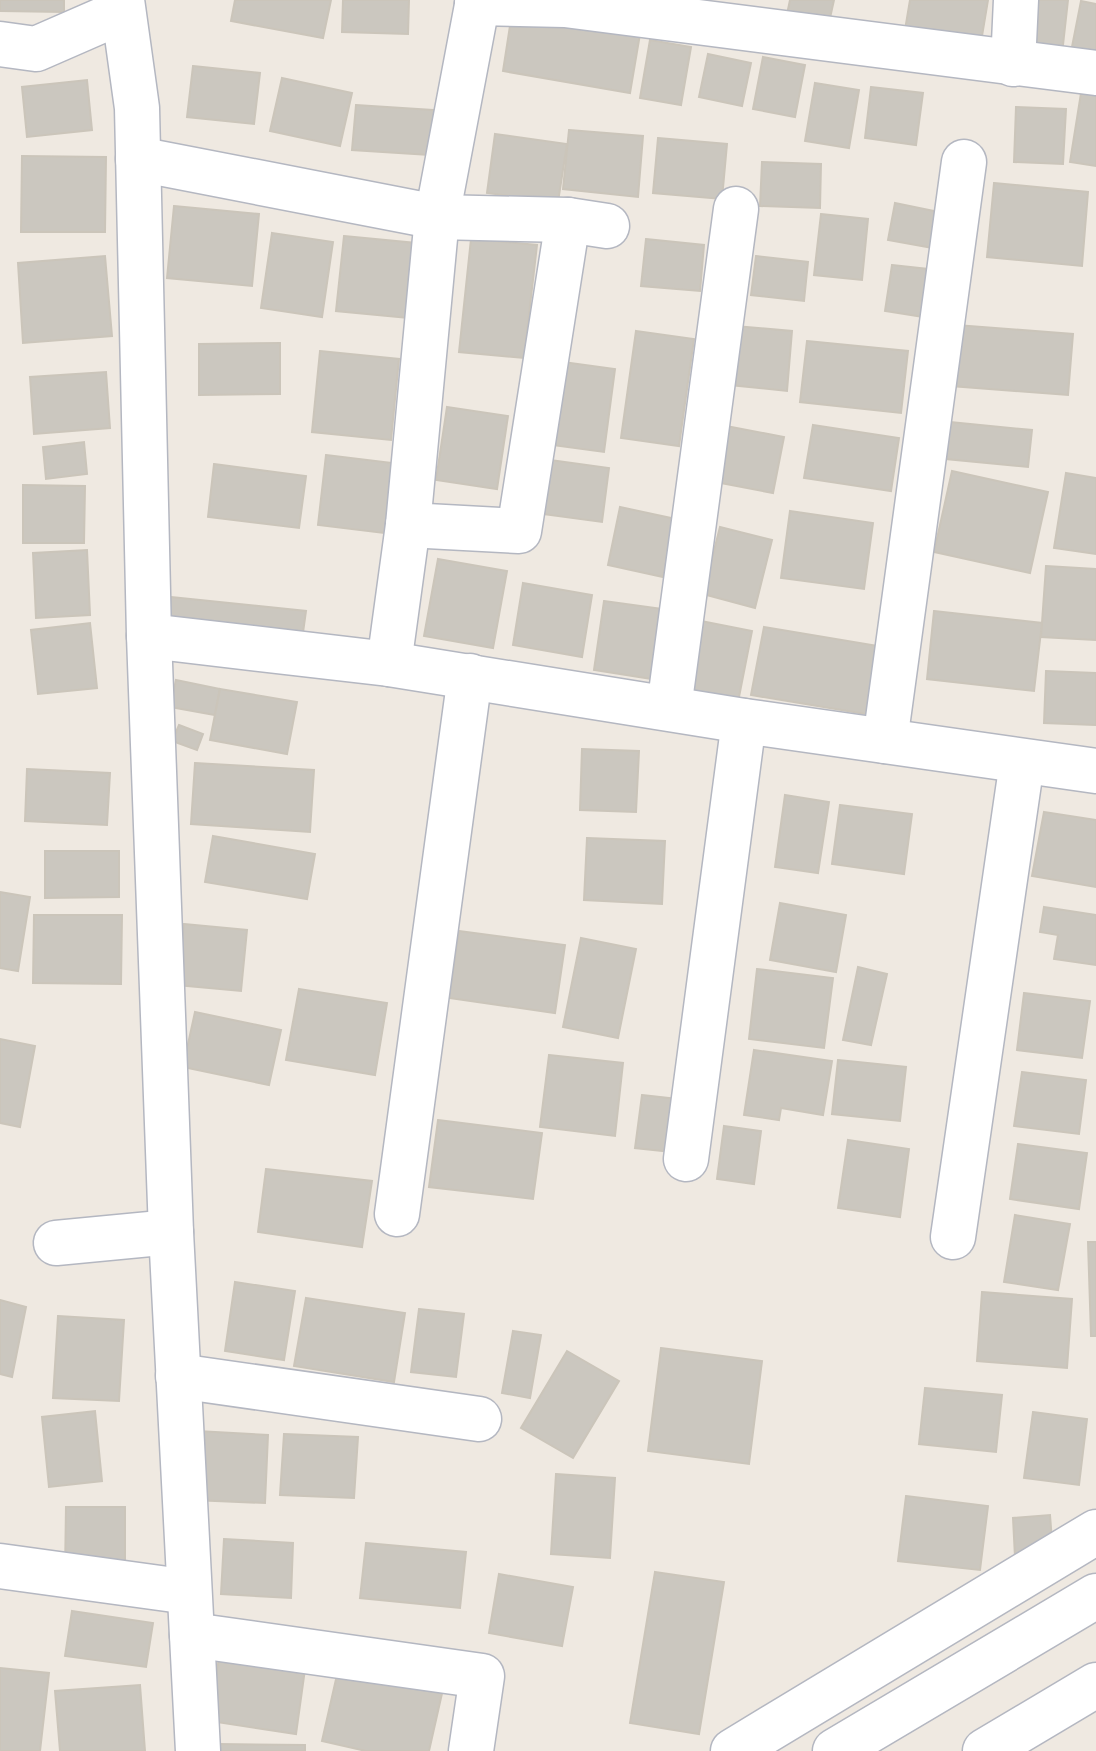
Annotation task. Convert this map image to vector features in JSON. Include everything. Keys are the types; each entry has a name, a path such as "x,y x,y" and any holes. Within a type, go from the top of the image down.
{"street":[{"path":"1013,64 1016,0"},
{"path":"389,664 408,525 437,217 478,1 565,5 1096,73"},
{"path":"0,44 36,49 122,5 137,108 149,636 171,1232 198,1751"},
{"path":"138,159 437,217 587,223 519,531 408,525"},
{"path":"885,741 964,162"},
{"path":"669,708 736,209"},
{"path":"149,636 389,664 744,721 1096,771"},
{"path":"397,1214 470,676"},
{"path":"686,1159 744,721"},
{"path":"953,1237 1022,762"},
{"path":"56,1243 171,1232"},
{"path":"178,1376 479,1419"},
{"path":"733,1751 1096,1532"},
{"path":"0,1566 190,1613 482,1676 471,1751"},
{"path":"835,1751 1096,1596"},
{"path":"985,1751 1096,1685"}],"building":[{"path":"0,0 64,0 64,12 0,11"},
{"path":"235,0 331,0 323,38 231,21"},
{"path":"343,0 409,0 408,34 342,32"},
{"path":"790,0 834,0 828,27 786,19"},
{"path":"910,0 988,0 981,42 905,30"},
{"path":"1023,0 1068,0 1062,54 1017,50"},
{"path":"1081,1 1096,4 1096,56 1071,52"},
{"path":"512,13 640,34 630,93 503,71"},
{"path":"650,40 691,47 681,105 640,98"},
{"path":"708,54 751,63 742,106 699,97"},
{"path":"763,57 805,65 795,117 753,109"},
{"path":"193,66 260,73 254,124 187,117"},
{"path":"282,78 352,93 340,146 270,131"},
{"path":"87,80 92,130 27,137 22,87"},
{"path":"815,83 859,90 849,148 805,141"},
{"path":"871,87 923,93 916,145 865,138"},
{"path":"1081,93 1096,95 1096,166 1070,162"},
{"path":"356,105 448,111 445,156 352,150"},
{"path":"1016,107 1066,109 1063,164 1014,162"},
{"path":"569,130 643,136 638,197 563,189"},
{"path":"495,134 567,144 558,202 487,193"},
{"path":"658,138 727,144 722,199 653,193"},
{"path":"22,156 106,157 105,232 21,232"},
{"path":"762,162 821,164 820,208 760,206"},
{"path":"994,183 1088,192 1082,266 987,257"},
{"path":"895,203 939,212 933,248 888,240"},
{"path":"174,206 259,214 252,286 167,278"},
{"path":"821,214 868,219 862,280 814,275"},
{"path":"272,233 333,242 322,317 261,308"},
{"path":"344,236 416,243 408,318 336,311"},
{"path":"471,239 537,245 524,358 459,352"},
{"path":"646,239 704,245 700,291 641,286"},
{"path":"105,256 112,336 23,343 18,263"},
{"path":"756,256 808,262 804,301 751,295"},
{"path":"892,265 937,270 930,318 885,311"},
{"path":"956,325 1073,334 1068,395 951,386"},
{"path":"735,326 792,331 787,391 730,385"},
{"path":"636,331 694,339 679,446 621,438"},
{"path":"807,341 908,351 901,413 800,402"},
{"path":"280,343 280,394 199,395 199,344"},
{"path":"320,351 399,359 391,440 312,432"},
{"path":"563,362 615,369 604,452 552,445"},
{"path":"106,372 110,428 34,434 30,377"},
{"path":"447,407 508,416 497,489 436,480"},
{"path":"950,422 1032,430 1028,467 946,459"},
{"path":"721,425 784,437 773,493 710,481"},
{"path":"813,425 899,438 891,491 804,478"},
{"path":"84,442 87,474 46,479 43,447"},
{"path":"326,455 401,464 392,534 318,525"},
{"path":"543,459 609,468 602,522 535,513"},
{"path":"214,464 306,476 299,528 208,517"},
{"path":"952,471 1048,492 1030,573 934,552"},
{"path":"1066,473 1096,478 1096,554 1054,548"},
{"path":"23,485 85,486 84,543 23,543"},
{"path":"620,507 676,519 663,577 608,565"},
{"path":"790,511 873,523 864,589 781,578"},
{"path":"720,527 772,540 755,608 703,594"},
{"path":"87,550 90,615 36,618 33,553"},
{"path":"438,559 507,571 493,648 424,636"},
{"path":"1046,566 1096,569 1096,640 1041,637"},
{"path":"523,583 592,595 582,657 513,645"},
{"path":"171,597 306,611 302,640 168,627"},
{"path":"604,601 663,609 652,679 594,670"},
{"path":"934,611 1042,623 1034,691 927,679"},
{"path":"696,620 752,631 738,702 681,691"},
{"path":"90,623 97,688 38,694 31,630"},
{"path":"764,627 884,647 872,715 751,695"},
{"path":"1046,671 1096,673 1096,725 1044,723"},
{"path":"176,680 220,689 215,715 170,707"},
{"path":"220,689 297,702 287,754 210,740"},
{"path":"179,725 203,734 197,750 172,741"},
{"path":"582,749 639,751 636,812 580,810"},
{"path":"195,763 314,770 310,832 191,824"},
{"path":"27,769 110,773 107,825 25,821"},
{"path":"785,795 829,802 818,873 775,867"},
{"path":"840,805 912,814 904,874 832,864"},
{"path":"1044,812 1096,820 1096,887 1032,876"},
{"path":"213,836 315,854 307,899 205,882"},
{"path":"587,838 665,841 662,904 584,900"},
{"path":"45,851 119,851 119,897 45,898"},
{"path":"0,892 30,897 18,971 0,968"},
{"path":"780,903 846,915 836,972 770,960"},
{"path":"1044,907 1096,915 1096,965 1054,959 1058,935 1040,932"},
{"path":"34,915 122,915 121,984 33,983"},
{"path":"184,924 247,930 241,991 177,985"},
{"path":"459,931 565,945 555,1013 449,998"},
{"path":"581,938 636,949 618,1038 563,1027"},
{"path":"858,967 887,974 871,1045 843,1040"},
{"path":"757,969 833,978 824,1048 749,1039"},
{"path":"299,989 387,1003 375,1075 286,1060"},
{"path":"1024,993 1090,1001 1082,1058 1017,1050"},
{"path":"195,1012 281,1030 269,1085 183,1067"},
{"path":"0,1039 35,1046 20,1127 0,1123"},
{"path":"754,1050 832,1061 823,1115 781,1108 779,1120 744,1115"},
{"path":"549,1055 623,1063 615,1136 540,1127"},
{"path":"838,1060 906,1067 900,1121 832,1114"},
{"path":"1022,1072 1086,1080 1079,1134 1014,1126"},
{"path":"642,1095 677,1099 671,1152 635,1148"},
{"path":"438,1120 542,1133 533,1199 429,1187"},
{"path":"724,1126 761,1131 754,1184 717,1179"},
{"path":"848,1140 909,1149 900,1217 838,1208"},
{"path":"1018,1144 1087,1153 1079,1209 1010,1199"},
{"path":"266,1169 372,1181 362,1247 258,1232"},
{"path":"1015,1215 1070,1224 1058,1290 1004,1282"},
{"path":"1088,1242 1096,1242 1096,1336 1091,1336"},
{"path":"235,1282 295,1291 284,1360 225,1351"},
{"path":"982,1292 1072,1299 1067,1368 977,1361"},
{"path":"306,1298 405,1313 394,1382 294,1366"},
{"path":"0,1300 26,1307 12,1377 0,1374"},
{"path":"419,1309 464,1314 456,1377 411,1372"},
{"path":"58,1316 124,1320 119,1401 53,1398"},
{"path":"513,1331 541,1335 530,1398 502,1393"},
{"path":"661,1348 762,1361 749,1464 648,1451"},
{"path":"567,1351 619,1381 573,1458 521,1428"},
{"path":"925,1388 1002,1395 996,1452 919,1444"},
{"path":"95,1411 102,1481 49,1487 42,1417"},
{"path":"1033,1412 1087,1419 1079,1485 1024,1478"},
{"path":"197,1431 268,1435 265,1503 193,1500"},
{"path":"284,1434 358,1437 354,1498 280,1495"},
{"path":"556,1474 615,1478 610,1558 551,1554"},
{"path":"906,1496 988,1506 980,1570 898,1561"},
{"path":"66,1507 125,1507 125,1572 65,1572"},
{"path":"1050,1515 1053,1554 1015,1557 1013,1518"},
{"path":"224,1539 293,1543 291,1598 221,1594"},
{"path":"366,1543 466,1552 460,1608 360,1598"},
{"path":"655,1572 724,1582 699,1734 630,1723"},
{"path":"499,1574 573,1587 562,1646 489,1633"},
{"path":"72,1611 153,1623 146,1667 65,1656"},
{"path":"219,1657 305,1669 296,1734 210,1721"},
{"path":"339,1666 443,1689 429,1751 366,1751 322,1741"},
{"path":"0,1668 49,1673 40,1751 0,1751"},
{"path":"140,1685 145,1751 60,1751 55,1691"},
{"path":"217,1744 305,1745 305,1751 217,1751"}]}
